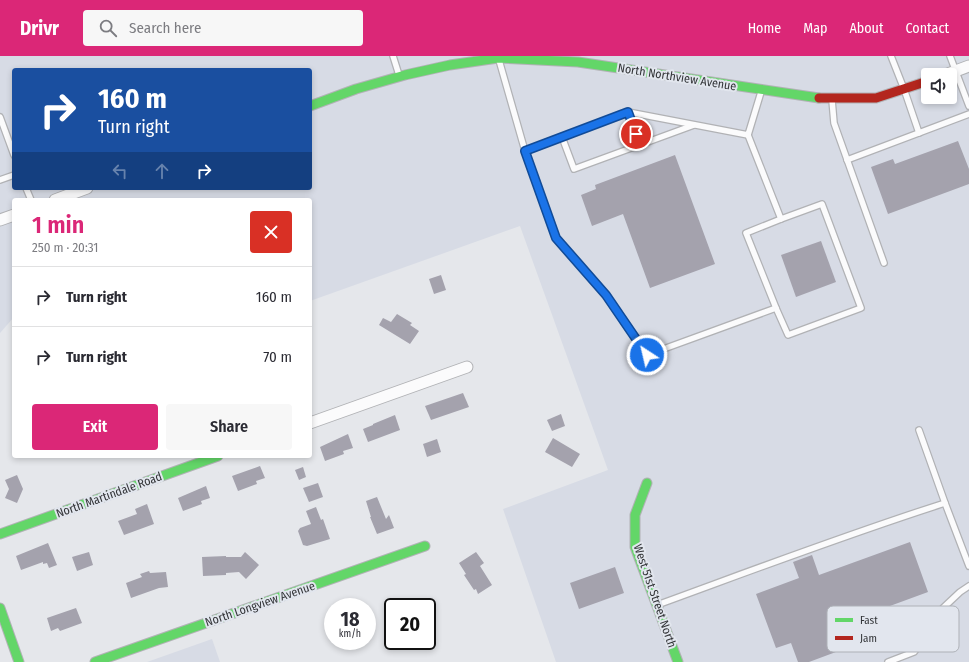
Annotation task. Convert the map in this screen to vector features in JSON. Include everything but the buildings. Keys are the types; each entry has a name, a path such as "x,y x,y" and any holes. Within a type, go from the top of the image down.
{"street":[{"name":"North Northview Avenue","path":"312,105 356,89 399,77 450,65 498,57 578,62 813,98 876,98 921,83"},
{"path":"957,70 969,66"},
{"path":"60,198 82,190"},
{"path":"0,220 12,216"},
{"path":"312,422 467,367"},
{"name":"North Martindale Road","path":"0,534 212,458"},
{"name":"West 51st Street North","path":"647,483 635,515 635,547 678,662"},
{"name":"North Longview Avenue","path":"95,662 424,546"},
{"path":"0,608 19,662"}],"lane":[{"path":"393,56 399,77"},
{"path":"891,56 919,133"},
{"path":"950,56 950,68"},
{"path":"498,57 525,151 556,238 606,295 647,355 776,308"},
{"path":"957,85 969,106"},
{"path":"762,90 748,135 780,219"},
{"path":"832,98 834,123 884,263"},
{"path":"525,151 628,112 748,135"},
{"path":"628,112 640,145"},
{"path":"847,160 969,114"},
{"path":"0,116 12,149"},
{"path":"562,137 574,169 695,125"},
{"path":"0,180 12,176"},
{"path":"822,204 861,308 788,335 746,233 780,219 822,204"},
{"path":"920,430 945,503 969,566"},
{"path":"657,605 879,524 945,503"},
{"path":"945,606 969,586"},
{"path":"888,662 914,652"}],"shaded area":[{"path":"0,56 969,56 969,662 556,662 503,509 608,470 520,226 312,300 312,198 12,198 12,319 0,333"},
{"path":"212,639 220,662 147,662"}],"traffic: fast":[{"path":"312,105 356,89 405,75 450,65 498,58 578,62 819,98"},
{"path":"0,534 212,458"},
{"path":"647,483 635,515 635,547 678,662"},
{"path":"95,662 425,546"},
{"path":"0,608 19,662"}],"traffic: jam":[{"path":"819,98 876,98 921,83"}],"route":[{"path":"636,134 628,112 525,151 556,238 606,295 647,355"}]}
